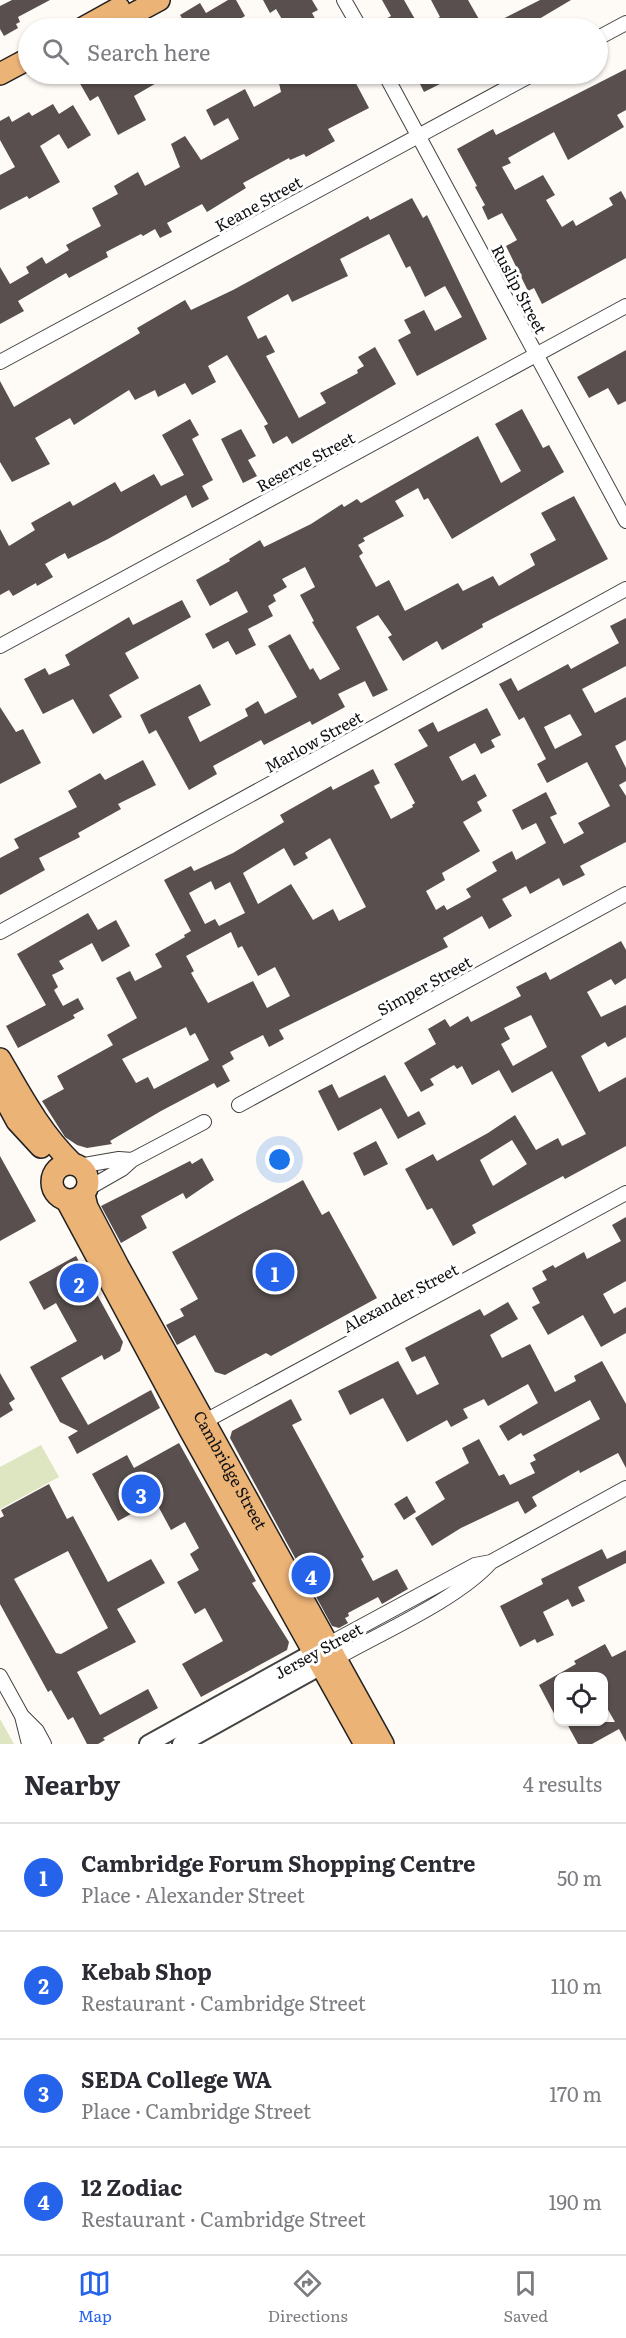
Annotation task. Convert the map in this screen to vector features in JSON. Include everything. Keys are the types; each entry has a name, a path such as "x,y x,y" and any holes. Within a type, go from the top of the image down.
{"main road":[{"path":"100,18 133,0"},
{"path":"126,18 159,0"},
{"path":"0,74 18,64"},
{"path":"0,88 18,78"},
{"path":"0,1059 38,1125 69,1167"},
{"path":"0,1090 17,1121 40,1145 88,1180 79,1195 61,1198 52,1189 52,1176 69,1167"},
{"name":"Cambridge Street","path":"79,1195 118,1266 197,1426 324,1655 365,1744"},
{"name":"Cambridge Street","path":"324,1655 383,1744"}],"street":[{"path":"344,0 354,18"},
{"path":"608,32 626,23"},
{"name":"Ruslip Street","path":"391,84 626,521"},
{"name":"Keane Street","path":"0,362 514,84"},
{"name":"Reserve Street","path":"0,646 626,306"},
{"name":"Marlow Street","path":"0,930 626,590"},
{"name":"Simper Street","path":"239,1105 626,894"},
{"path":"79,1195 122,1169 132,1160 204,1122"},
{"path":"69,1167 119,1159 132,1160"},
{"name":"Alexander Street","path":"197,1426 626,1193"},
{"name":"Jersey Street","path":"181,1744 467,1569 491,1562 626,1488"},
{"name":"Jersey Street","path":"148,1744 324,1655"},
{"path":"0,1676 22,1716 29,1744"},
{"path":"22,1716 37,1731 44,1744"}],"green space":[{"path":"41,1445 59,1477 0,1509 0,1467"},
{"path":"0,1719 14,1744 0,1744"}],"building":[{"path":"12,0 50,0 18,17 16,24 18,28 4,36 0,29 0,6"},
{"path":"228,0 236,0 245,16 242,18 182,18 180,15 200,3 206,13"},
{"path":"263,0 312,0 318,10 312,13 315,18 281,18 276,9 270,13"},
{"path":"382,0 404,0 414,18 388,18 391,16"},
{"path":"431,0 468,0 478,18 438,18 440,17"},
{"path":"540,0 571,0 541,18 505,18"},
{"path":"626,69 626,110 617,115 624,127 568,160 554,132 508,158 511,163 502,167 515,190 543,175 555,195 546,200 562,227 573,220 576,226 613,205 609,198 621,191 626,200 626,258 542,304 534,288 528,291 506,246 517,240 502,213 488,220 482,207 485,205 475,187 477,186 457,149 493,129 496,135 596,84 608,84 608,78"},
{"path":"80,84 155,84 134,96 146,120 118,135 98,96 90,101"},
{"path":"279,84 356,84 369,108 328,129 335,141 306,157 304,154 290,160 289,158 243,183 246,188 207,212 202,204 167,223 172,232 160,238 155,229 143,236 141,234 106,252 108,257 69,278 66,273 18,301 24,311 0,324 0,267 10,284 29,273 26,267 42,257 46,264 69,250 66,245 101,226 92,208 118,194 114,186 138,172 145,186 180,167 171,144 185,136 201,160 239,139 228,118 214,126 206,110 245,89 254,107 281,92"},
{"path":"420,84 440,84 424,92"},
{"path":"53,104 59,114 73,105 91,135 68,149 59,134 40,146 60,182 29,199 27,196 0,210 0,175 15,167 0,140 0,121 9,116 12,122 29,112 32,116"},
{"path":"412,198 423,218 427,215 487,339 417,376 398,340 411,333 404,320 424,310 435,331 462,317 445,286 425,297 410,266 406,268 389,234 340,259 348,276 292,302 288,294 247,317 258,339 266,335 275,352 266,356 299,418 326,403 320,393 358,373 357,370 364,366 358,357 375,347 396,384 292,444 287,436 273,444 264,426 268,424 227,355 208,366 216,382 192,395 185,383 158,397 155,390 135,400 129,390 74,425 70,418 35,438 50,464 12,482 0,462 0,381 14,407 140,333 137,328 185,300 191,310 233,290 368,216 370,220"},
{"path":"626,350 626,401 618,405 608,388 589,398 577,377"},
{"path":"522,409 543,448 549,445 564,472 452,539 428,498 424,500 418,488 395,501 404,516 363,538 365,541 358,545 363,553 359,556 376,587 389,580 405,611 458,583 463,591 493,576 499,586 535,565 530,554 556,540 541,513 574,496 608,559 482,624 483,627 442,650 437,641 403,661 388,637 392,635 378,615 356,627 388,690 373,697 365,681 338,694 345,707 312,725 310,721 264,745 261,740 213,766 217,774 189,790 156,730 149,734 140,715 200,684 211,705 188,717 200,742 248,716 245,709 258,701 265,714 297,697 268,646 290,634 310,670 313,668 320,680 340,669 312,622 314,621 300,595 315,587 305,567 282,579 287,587 273,595 276,601 268,606 273,616 248,629 256,645 236,655 228,641 213,649 205,634 248,612 237,591 210,606 196,580 230,561 229,559 260,540 264,547 311,524 342,504 344,507 357,499 361,503 478,436 501,483 521,471 495,424"},
{"path":"190,419 199,435 192,439 213,480 202,486 209,499 192,508 186,495 68,559 65,553 45,564 53,577 37,586 36,583 13,596 9,590 0,595 0,529 9,546 35,530 31,523 70,501 73,506 115,482 121,492 154,474 161,486 184,475 162,435"},
{"path":"241,429 256,456 248,460 257,476 243,483 221,439"},
{"path":"182,600 191,617 125,653 139,678 109,695 122,717 93,734 73,699 43,714 24,679 45,668 49,675 70,665 65,655 129,617 133,625"},
{"path":"626,618 626,666 582,689 595,713 626,697 626,740 615,746 626,768 626,781 619,785 626,796 626,842 580,866 585,875 563,886 559,878 530,894 526,886 502,899 512,916 489,929 482,916 443,938 448,947 279,1030 284,1039 269,1047 263,1035 230,1052 234,1059 222,1066 230,1081 217,1088 214,1083 161,1111 110,1141 112,1144 87,1148 65,1137 42,1101 64,1089 57,1076 113,1045 107,1035 137,1018 116,978 130,971 135,981 162,967 155,954 185,937 184,935 191,931 164,880 191,866 194,871 233,853 284,822 280,815 331,786 333,790 373,769 380,783 374,786 391,819 413,807 415,803 394,764 428,746 418,730 433,722 438,732 487,708 501,735 491,740 495,747 481,754 475,743 449,757 462,781 475,774 487,796 477,802 482,811 463,822 480,851 442,873 445,880 426,891 436,910 444,905 447,910 471,897 466,889 497,871 492,862 512,851 516,860 546,843 536,823 522,830 512,810 546,792 557,814 550,817 564,844 584,833 578,823 610,806 587,762 547,783 537,764 546,759 524,717 519,720 499,684 511,678 518,691 568,664 571,669 619,643 610,626","holes":["570,714 582,735 555,749 544,727","330,838 366,907 339,921 333,909 313,920 291,884 258,904 243,873 284,848 294,866 308,858 305,853","211,881 215,890 230,882 245,913 219,926 215,919 205,924 189,893","231,932 238,948 242,946 258,976 275,967 290,996 267,1008 253,981 208,1003 191,973 194,971 186,956","186,1027 190,1036 195,1033 209,1060 154,1089 148,1077 136,1083 122,1059"]},
{"path":"0,707 16,732 23,729 41,763 0,784"},
{"path":"143,760 156,785 118,804 121,809 78,833 80,837 39,858 45,870 0,895 0,858 19,848 14,839 77,807 68,791 100,773 105,780"},
{"path":"88,913 98,930 116,920 130,946 102,962 92,943 59,961 64,969 52,975 58,987 54,990 63,1006 78,998 84,1009 73,1015 75,1018 18,1048 6,1026 46,1005 17,954"},
{"path":"621,941 626,950 626,978 615,985 611,979 587,992 601,1017 626,1005 626,1037 608,1047 605,1042 581,1056 599,1092 626,1077 626,1146 565,1179 563,1176 472,1225 476,1233 453,1246 432,1208 427,1210 405,1169 433,1154 437,1161 515,1115 536,1150 558,1138 562,1146 586,1134 552,1071 512,1093 499,1070 472,1085 462,1066 457,1069 454,1065 430,1079 434,1085 421,1092 404,1063 436,1044 428,1029 445,1019 450,1027 468,1016 471,1022 521,996 516,987 546,972 550,980","holes":["531,1015 547,1047 513,1066 501,1044 510,1039 504,1028","512,1140 527,1164 493,1186 480,1160"]},
{"path":"385,1075 408,1117 419,1111 426,1124 398,1139 381,1108 338,1131 318,1091 332,1084 339,1098"},
{"path":"376,1141 388,1164 364,1176 353,1153"},
{"path":"0,1156 36,1221 0,1241"},
{"path":"202,1158 214,1180 186,1199 183,1193 141,1216 147,1228 121,1243 101,1206 190,1161 192,1164"},
{"path":"303,1180 322,1215 329,1211 377,1298 271,1356 266,1353 225,1375 215,1372 195,1335 177,1345 166,1325 184,1316 180,1309 198,1299 172,1252"},
{"path":"626,1217 626,1281 603,1294 614,1314 626,1307 626,1333 601,1347 583,1315 548,1335 532,1307 540,1303 532,1288 547,1280 542,1271 553,1265 555,1268 584,1252 587,1259 621,1241 612,1225"},
{"path":"76,1256 123,1342 120,1351 104,1360 102,1355 61,1378 88,1425 151,1390 160,1408 77,1454 68,1437 78,1431 60,1422 30,1367 77,1341 56,1303 44,1310 29,1282"},
{"path":"508,1302 518,1319 490,1335 502,1358 530,1344 555,1392 576,1381 574,1376 602,1361 626,1404 626,1468 618,1453 580,1473 579,1470 532,1497 537,1506 525,1514 518,1501 461,1528 432,1546 415,1518 445,1499 435,1482 469,1463 462,1448 479,1439 499,1476 504,1474 510,1485 535,1473 530,1463 536,1460 533,1455 600,1419 590,1400 523,1436 521,1433 508,1441 499,1426 538,1403 528,1384 488,1406 484,1399 463,1409 468,1418 451,1427 447,1420 407,1442 383,1398 350,1415 338,1391 398,1361 417,1395 439,1384 425,1356 412,1362 405,1348 480,1309 484,1316"},
{"path":"0,1373 15,1399 9,1403 13,1410 0,1418"},
{"path":"291,1399 302,1420 292,1425 364,1557 361,1559 373,1581 397,1569 408,1589 382,1604 378,1597 348,1613 349,1616 345,1618 348,1623 339,1628 332,1626 230,1438 232,1431"},
{"path":"179,1443 256,1581 252,1583 289,1642 287,1650 201,1697 182,1664 223,1641 205,1608 195,1614 177,1582 199,1570 190,1554 199,1548 185,1522 171,1530 158,1506 147,1512 144,1507 118,1521 92,1474 127,1455 134,1468"},
{"path":"49,1484 67,1519 73,1516 108,1582 151,1559 165,1583 117,1609 136,1642 77,1672 100,1715 148,1689 158,1708 103,1738 105,1740 98,1744 87,1744 73,1717 68,1720 51,1690 48,1692 0,1604 0,1518 4,1516 1,1510","holes":["68,1551 108,1628 61,1654 56,1653 14,1579"]},
{"path":"407,1496 416,1512 404,1520 394,1504"},
{"path":"602,1549 607,1559 626,1550 626,1563 578,1587 585,1601 572,1607 568,1599 543,1612 554,1635 537,1643 535,1639 520,1647 500,1606 543,1584 541,1579"},
{"path":"605,1644 612,1657 626,1650 626,1742 619,1729 592,1744 578,1744 568,1726 608,1726 608,1722 615,1722 608,1710 608,1672 562,1672 576,1664 574,1661"},
{"path":"554,1676 554,1713 539,1685"}],"place":[{"name":"Cambridge Forum Shopping Centre","path":"275,1272"},
{"name":"Kebab Shop","path":"79,1283"},
{"name":"SEDA College WA","path":"141,1494"},
{"name":"12 Zodiac","path":"311,1575"}]}
